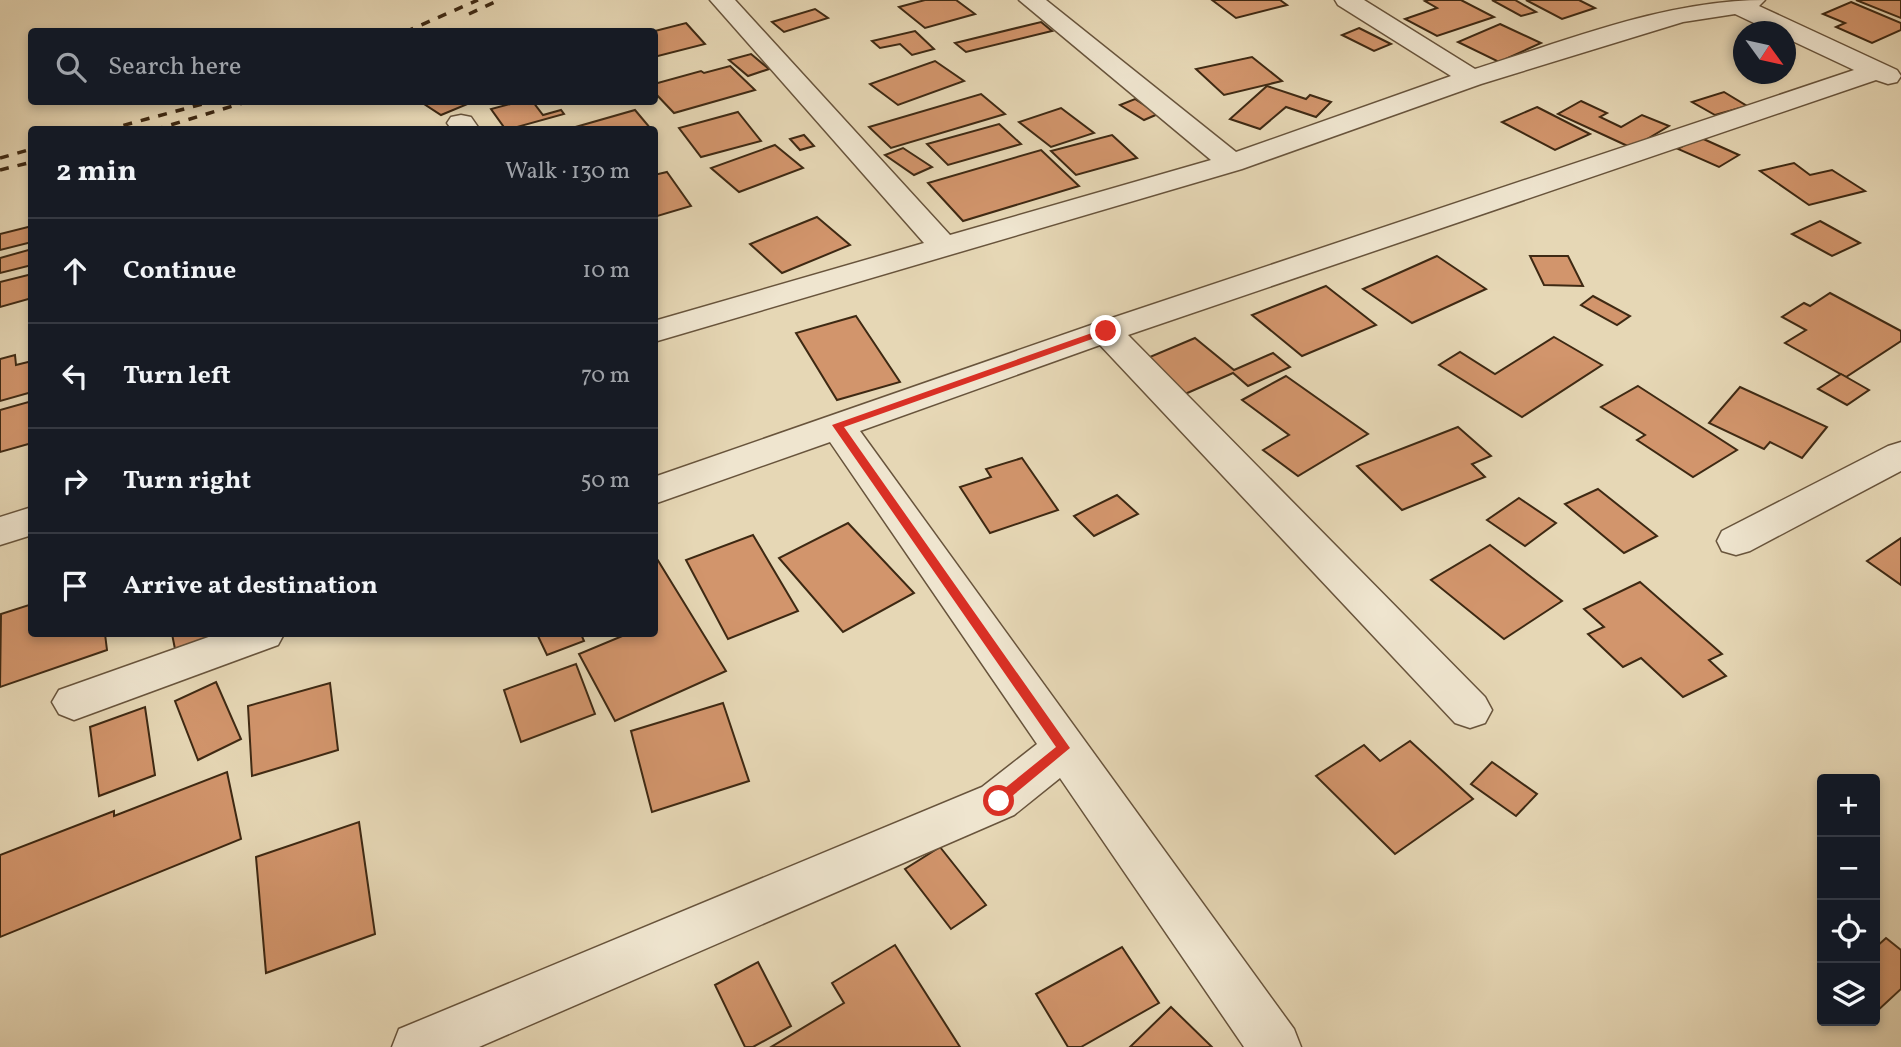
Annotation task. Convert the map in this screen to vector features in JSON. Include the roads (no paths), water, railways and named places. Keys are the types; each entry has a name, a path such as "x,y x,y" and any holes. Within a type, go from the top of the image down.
{"street":[{"path":"722,0 945,248"},
{"path":"1031,0 1232,163"},
{"path":"1347,0 1472,78"},
{"path":"1650,0 1680,15"},
{"path":"658,331 1232,163 1472,78 1680,15 1746,3 1889,76"},
{"path":"658,490 1106,331 1889,76"},
{"path":"1106,331 1470,710"},
{"path":"837,425 1275,1047"},
{"path":"1736,541 1896,463"},
{"path":"0,531 28,522"},
{"path":"74,702 255,637"},
{"path":"418,1047 999,801 1064,748"}],"railway":[{"path":"414,28 478,0"},
{"path":"469,14 499,0"},
{"path":"121,126 199,105"},
{"path":"167,126 236,105"},
{"path":"0,158 28,150"},
{"path":"0,170 28,163"}]}
